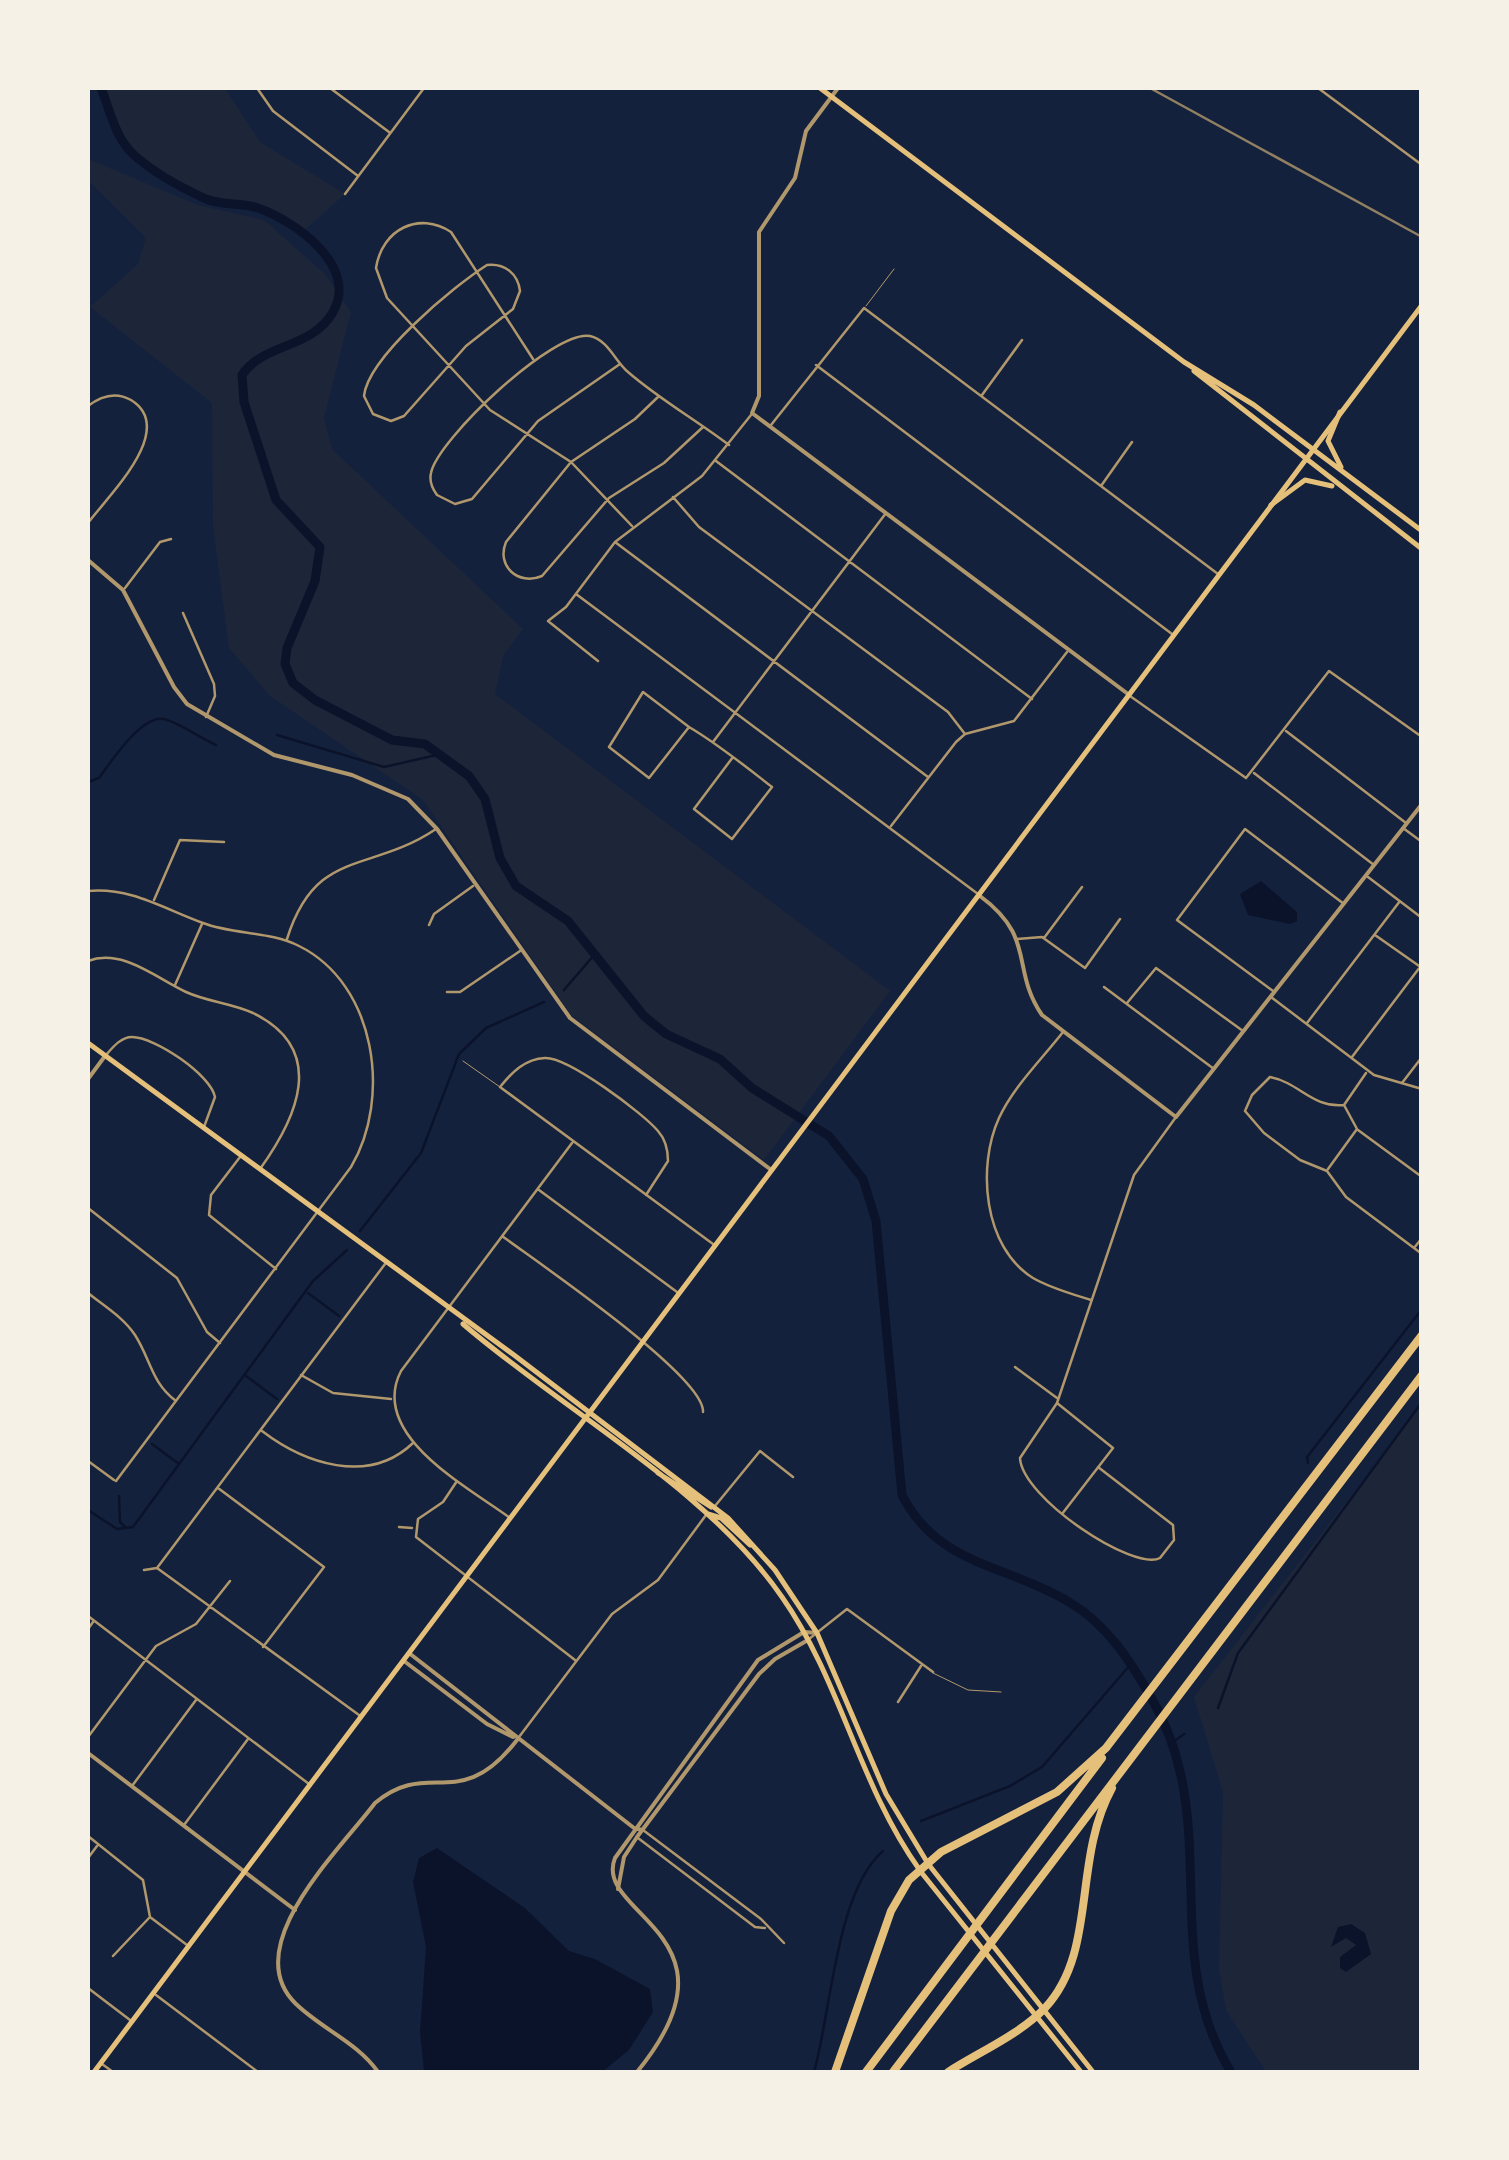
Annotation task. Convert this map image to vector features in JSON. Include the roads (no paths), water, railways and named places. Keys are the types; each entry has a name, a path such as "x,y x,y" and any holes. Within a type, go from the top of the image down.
{"highway":[{"path":"866,2072 1422,1334"},
{"path":"893,2072 1422,1375"},
{"path":"836,2072 890,1911 919,1870 1056,1792 1086,1769 1128,1723"},
{"path":"948,2072 1044,2009 1074,1958 1095,1825 1140,1746"}],"main road":[{"path":"820,88 1184,362 1304,460 1422,548"},
{"path":"94,2072 1422,306"},
{"path":"1184,362 1254,405 1422,531"},
{"path":"1340,412 1329,436 1329,450 1369,492"},
{"path":"1271,505 1309,478 1344,491"},
{"path":"88,1043 714,1506 770,1564 817,1633 886,1794 927,1862 1093,2072"},
{"path":"446,1309 707,1514 766,1574 804,1632 876,1797 919,1870 1080,2072"},
{"path":"642,1464 706,1506 714,1506"},
{"path":"707,1514 721,1518 770,1564"}],"street":[{"path":"256,88 274,111 358,176"},
{"path":"330,88 390,133"},
{"path":"345,194 424,88"},
{"path":"598,662 548,622 576,594 615,542 716,461 752,414 759,396 759,232 794,178 802,138 838,88"},
{"path":"1318,88 1422,164"},
{"path":"534,360 455,236 438,225 411,224 390,236 378,256 378,279 387,298 485,403 526,435 571,462 632,526"},
{"path":"496,264 516,277 520,296 507,315 450,363 404,416 391,420 373,414 364,396 367,381 413,326 478,271 496,264"},
{"path":"770,427 864,308 1220,575"},
{"path":"620,364 546,415 472,499 455,504 439,497 431,484 434,464 485,403 534,360 577,336 599,339 620,364 729,445"},
{"path":"981,396 1022,340"},
{"path":"816,365 1173,635"},
{"path":"660,395 635,420 571,462 506,542 503,558 511,573 526,579 542,576 609,498 664,463 704,426"},
{"path":"88,406 106,396 125,397 142,410 148,429 143,449 88,523"},
{"path":"752,414 1246,778 1329,671 1422,737"},
{"path":"1100,486 1132,442"},
{"path":"716,461 1032,699"},
{"path":"673,497 700,527 948,712 965,734"},
{"path":"713,742 886,512"},
{"path":"123,590 160,542 171,539"},
{"path":"615,542 928,777"},
{"path":"88,560 123,590 176,692 206,718 285,759 352,775 395,791 415,804 437,829 570,1018 770,1169"},
{"path":"576,594 1006,918 1017,940 1038,1010 1176,1116"},
{"path":"184,613 214,684 213,702 206,718"},
{"path":"889,829 965,734 1010,723 1068,650"},
{"path":"689,727 649,778 609,747 643,692 713,742 733,757 772,787 732,839 694,810 733,757"},
{"path":"1284,730 1422,842"},
{"path":"1252,772 1374,865"},
{"path":"1098,1467 1173,1525 1175,1536 1154,1562 1142,1560 1061,1516 1035,1492 1020,1464 1024,1446 1058,1401 1134,1175 1176,1116 1422,804"},
{"path":"287,940 302,899 324,878 352,863 401,851 437,829"},
{"path":"1344,904 1245,829 1177,920 1368,1070 1422,1089"},
{"path":"153,902 180,840 224,842"},
{"path":"1367,876 1422,918"},
{"path":"429,925 434,914 474,885"},
{"path":"1044,938 1082,887"},
{"path":"88,891 126,892 202,923 287,940 320,960 347,992 364,1025 372,1066 372,1104 363,1142 318,1215 116,1480"},
{"path":"1307,1023 1400,901"},
{"path":"1017,940 1044,938 1085,968 1120,920"},
{"path":"174,987 202,923"},
{"path":"1352,1058 1421,968 1376,935"},
{"path":"447,992 460,992 520,950"},
{"path":"88,961 102,956 121,959 174,987 260,1017 274,1028 290,1051 298,1074 298,1103 289,1128 259,1170"},
{"path":"1127,1004 1156,968 1244,1032"},
{"path":"1104,987 1216,1070"},
{"path":"1063,1032 1002,1112 987,1154 986,1177 994,1224 1018,1263 1032,1277 1092,1300"},
{"path":"88,1079 121,1040 136,1038 201,1072 215,1097 203,1129"},
{"path":"1402,1083 1422,1056"},
{"path":"646,1195 665,1170 665,1141 652,1126 588,1078 560,1060 539,1058 519,1067 500,1087 573,1142 713,1244"},
{"path":"1344,1105 1368,1070"},
{"path":"1344,1105 1318,1103 1288,1082 1270,1076 1252,1094 1246,1115 1290,1153 1327,1170 1346,1197 1422,1254"},
{"path":"1344,1105 1357,1129 1422,1177"},
{"path":"1327,1170 1357,1129"},
{"path":"510,1518 414,1442 400,1422 393,1399 401,1371 573,1142"},
{"path":"240,1156 209,1199 210,1215 277,1270"},
{"path":"538,1189 677,1292"},
{"path":"88,1208 177,1278 207,1332 221,1344"},
{"path":"502,1236 642,1341 700,1394 703,1412"},
{"path":"1414,1248 1422,1238"},
{"path":"144,1570 157,1568 385,1264"},
{"path":"88,1293 125,1322 156,1383 177,1402"},
{"path":"1016,1367 1112,1446 1061,1516"},
{"path":"301,1376 332,1393 393,1399"},
{"path":"260,1430 297,1456 321,1465 380,1462 414,1442"},
{"path":"714,1506 760,1451 793,1478"},
{"path":"88,1461 116,1480 118,1488"},
{"path":"414,1528 422,1515 443,1502 458,1480"},
{"path":"217,1487 324,1567 263,1646"},
{"path":"378,2072 298,2006 280,1981 276,1948 295,1910 387,1793 414,1783 457,1783 478,1778 493,1768 617,1609 658,1580 707,1514"},
{"path":"398,1527 414,1528"},
{"path":"414,1528 418,1540 576,1661"},
{"path":"157,1568 362,1716"},
{"path":"88,1737 163,1641 192,1628 230,1581"},
{"path":"618,1890 624,1857 636,1837 759,1674 847,1609 933,1672"},
{"path":"88,1616 310,1785"},
{"path":"88,1629 94,1620"},
{"path":"637,2072 672,2021 679,1976 660,1930 618,1890 612,1866 634,1828 758,1660 804,1632 817,1633"},
{"path":"409,1653 517,1740 761,1920 784,1943"},
{"path":"404,1660 487,1724 517,1740"},
{"path":"898,1702 922,1664"},
{"path":"131,1786 197,1699"},
{"path":"184,1826 249,1738"},
{"path":"88,1753 295,1910"},
{"path":"634,1828 636,1837 755,1926 766,1928"},
{"path":"88,1836 143,1880 150,1917 188,1946"},
{"path":"88,1858 98,1844"},
{"path":"113,1956 150,1917"},
{"path":"88,1988 132,2021"},
{"path":"153,1993 258,2072"},
{"path":"101,2063 113,2072"}],"lane":[{"path":"864,308 894,268"},
{"path":"463,1061 493,1086 500,1087"},
{"path":"933,1672 968,1690 1001,1692"}],"waterway":[{"path":"101,88 122,140 142,161 206,199 258,208 289,223 319,248 337,278 339,295 324,324 301,340 262,357 242,375 244,402 276,500 320,547 315,581 287,648 285,664 293,683 315,700 392,740 425,744 469,776 485,799 500,858 516,886 568,921 644,1016 666,1034 720,1059 752,1088 829,1136 863,1179 876,1221 902,1495 934,1536 954,1550 1045,1589 1083,1611 1117,1645 1152,1699 1173,1746 1184,1793 1198,1980 1209,2026 1231,2072"},
{"path":"88,782 99,778 127,741 155,719 170,721 216,745"},
{"path":"277,735 384,767 441,754"},
{"path":"564,990 594,955"},
{"path":"360,1231 421,1153 459,1054 486,1028 544,1002"},
{"path":"88,1510 117,1529 133,1527 313,1281 347,1250"},
{"path":"308,1293 339,1316"},
{"path":"1308,1463 1307,1457 1422,1309"},
{"path":"246,1376 277,1399"},
{"path":"1218,1708 1238,1653 1422,1402"},
{"path":"152,1444 179,1464"},
{"path":"119,1496 120,1522 125,1527"},
{"path":"921,1821 1010,1786 1042,1767 1131,1664"},
{"path":"1173,1742 1184,1734"},
{"path":"814,2072 845,1923 867,1870 883,1851"}],"railway":[{"path":"1150,88 1422,237"}]}
